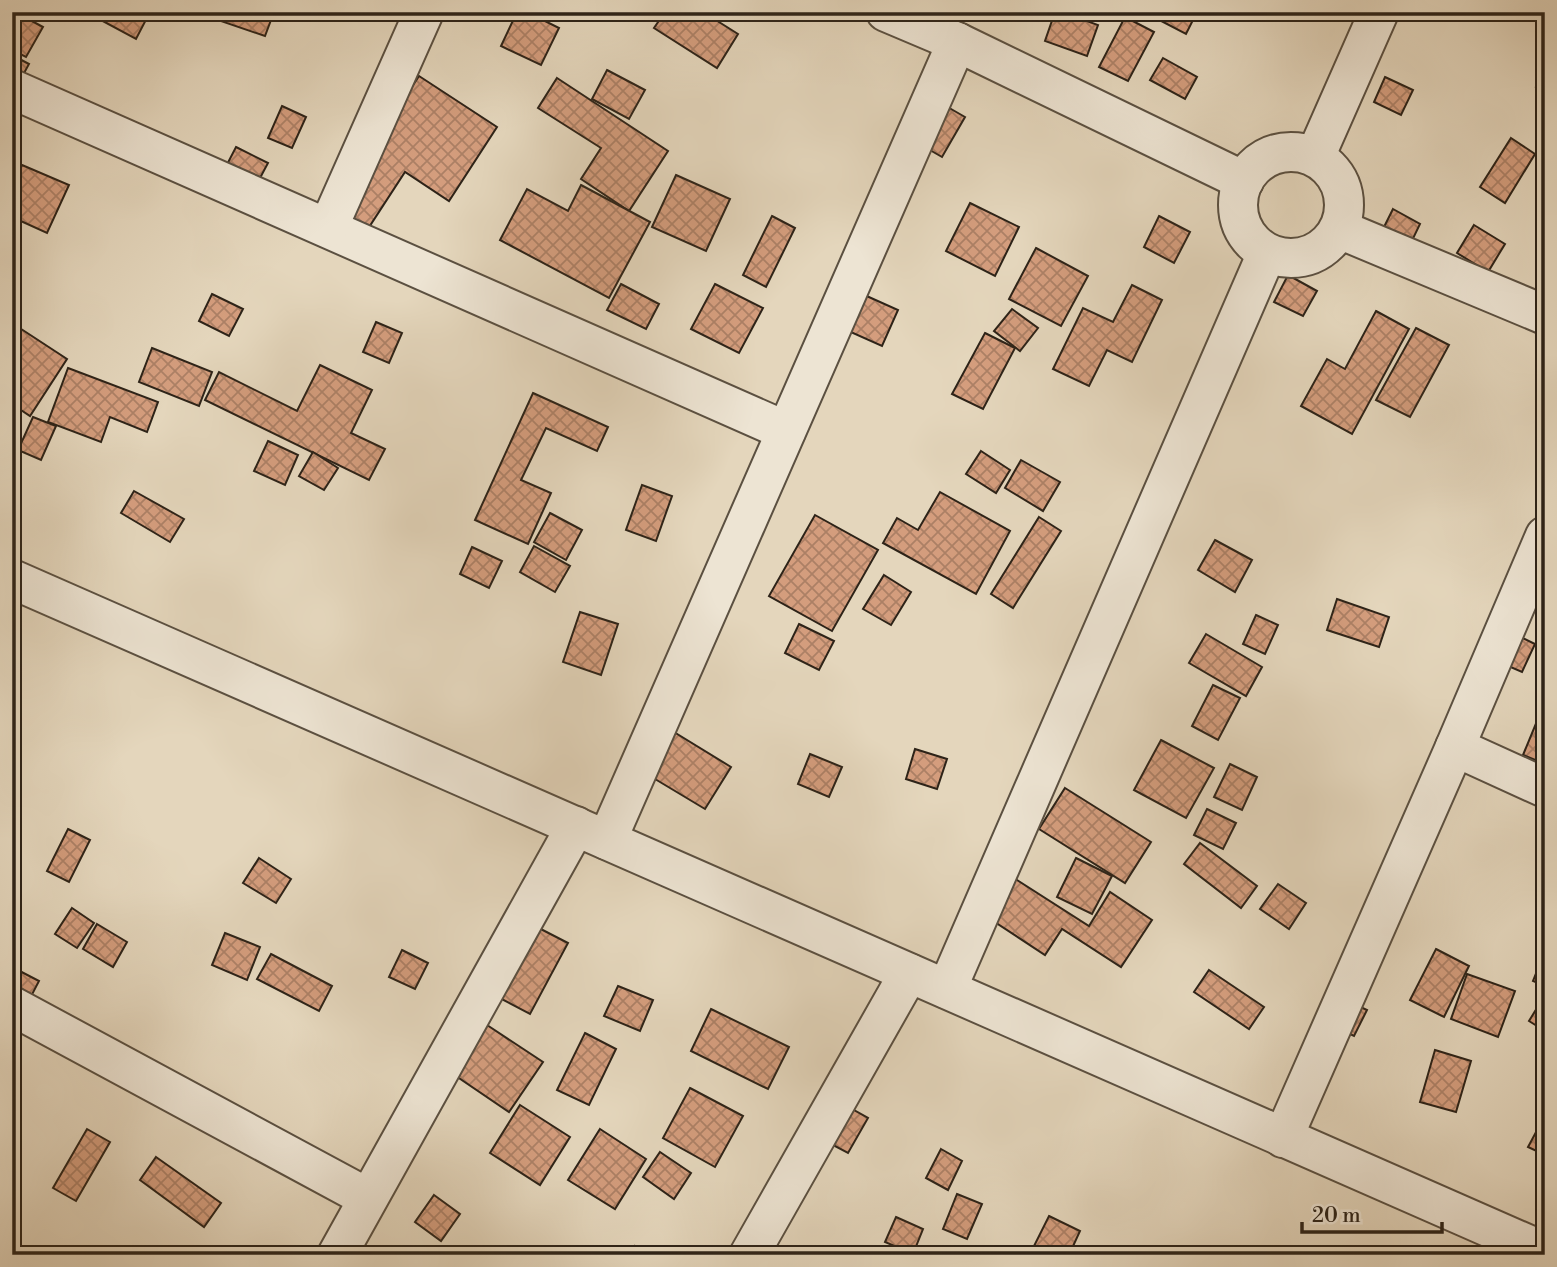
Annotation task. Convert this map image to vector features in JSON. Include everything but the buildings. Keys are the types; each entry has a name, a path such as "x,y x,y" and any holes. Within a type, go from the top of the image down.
{"street":[{"path":"327,228 424,12"},
{"path":"886,12 957,42 1244,181"},
{"path":"1315,157 1379,12"},
{"path":"337,1255 368,1198 591,833 786,431 957,42"},
{"path":"12,89 786,431"},
{"path":"1296,152 1315,157 1332,170 1342,188 1345,209 1339,229 1326,245 1308,255 1287,258 1267,253 1251,240 1241,222 1238,201 1244,181 1257,165 1275,154 1296,152"},
{"path":"1339,229 1545,315"},
{"path":"947,989 1267,253"},
{"path":"1283,1138 1545,536"},
{"path":"12,579 1545,1252"},
{"path":"1455,747 1545,788"},
{"path":"749,1255 909,973"},
{"path":"12,1006 368,1198"}]}
